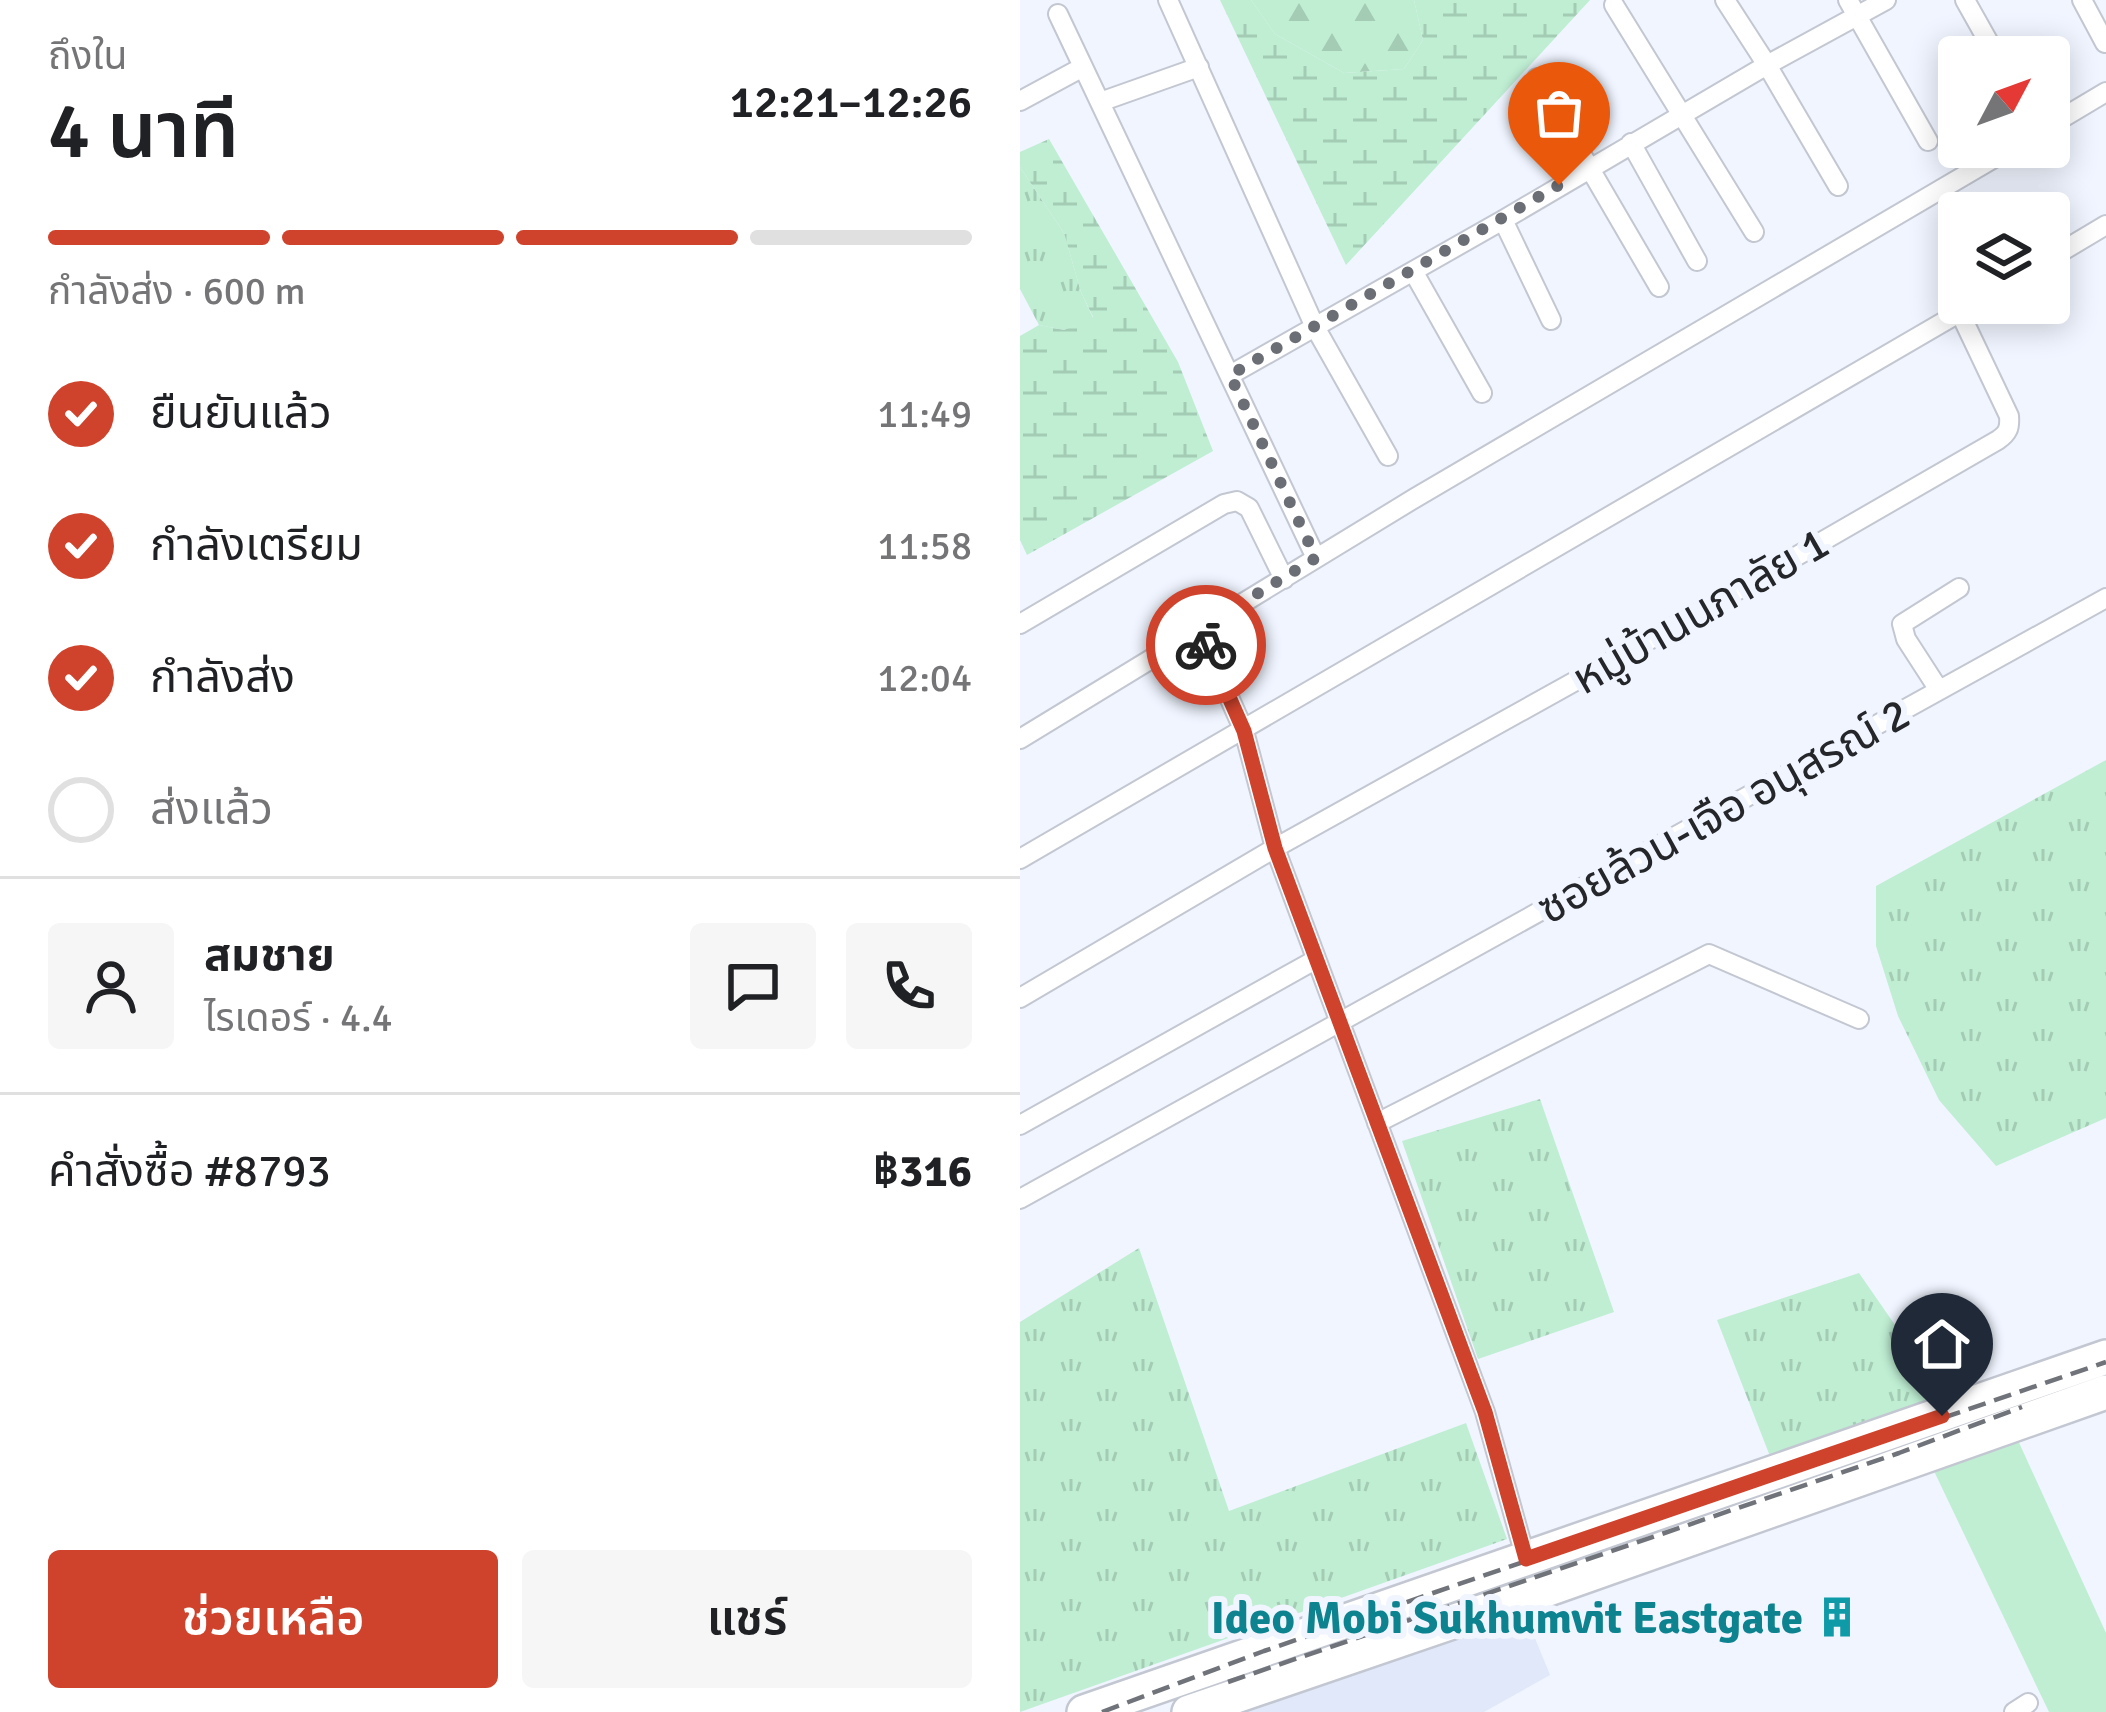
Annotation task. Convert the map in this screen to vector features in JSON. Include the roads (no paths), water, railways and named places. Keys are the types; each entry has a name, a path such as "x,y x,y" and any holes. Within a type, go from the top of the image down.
{"highway":[{"path":"1084,1712 2106,1357"},
{"path":"1189,1712 2106,1392"}],"street":[{"path":"1168,0 1315,327 1388,455"},
{"path":"1724,0 1838,186"},
{"path":"1230,375 1767,65 1852,8 1886,0"},
{"path":"1965,0 1985,36"},
{"path":"2082,0 2105,44"},
{"path":"1614,5 1754,232"},
{"path":"1852,8 1928,141"},
{"path":"1058,14 1316,558"},
{"path":"1020,101 1083,67"},
{"path":"1100,102 1199,67"},
{"path":"1537,78 1659,287"},
{"path":"2070,113 2106,92"},
{"path":"1631,143 1696,261"},
{"path":"1022,732 1977,168"},
{"path":"1503,220 1551,320"},
{"path":"2070,246 2106,225"},
{"path":"1414,271 1482,393"},
{"path":"1020,860 1941,324"},
{"name":"หมู่บ้านนภาลัย 1","path":"1275,848 1998,440 2010,425 1974,324"},
{"path":"1020,623 1225,504 1238,501 1249,508 1284,579"},
{"path":"1940,691 1906,639 1902,624 1959,588"},
{"name":"ซอยล้วน-เจือ อนุสรณ์ 2","path":"1022,1195 2106,598"},
{"path":"1199,629 1244,731 1275,848 1485,1412 1526,1559 1540,1592"},
{"path":"1020,998 1275,848"},
{"path":"1377,1123 1708,954 1859,1018"},
{"path":"1020,1124 1316,960"}],"railway":[{"path":"1102,1712 1264,1651 2106,1362"},
{"path":"1228,1682 2022,1407"}],"place":[{"name":"Ideo Mobi Sukhumvit Eastgate","path":"1837,1617"}]}
